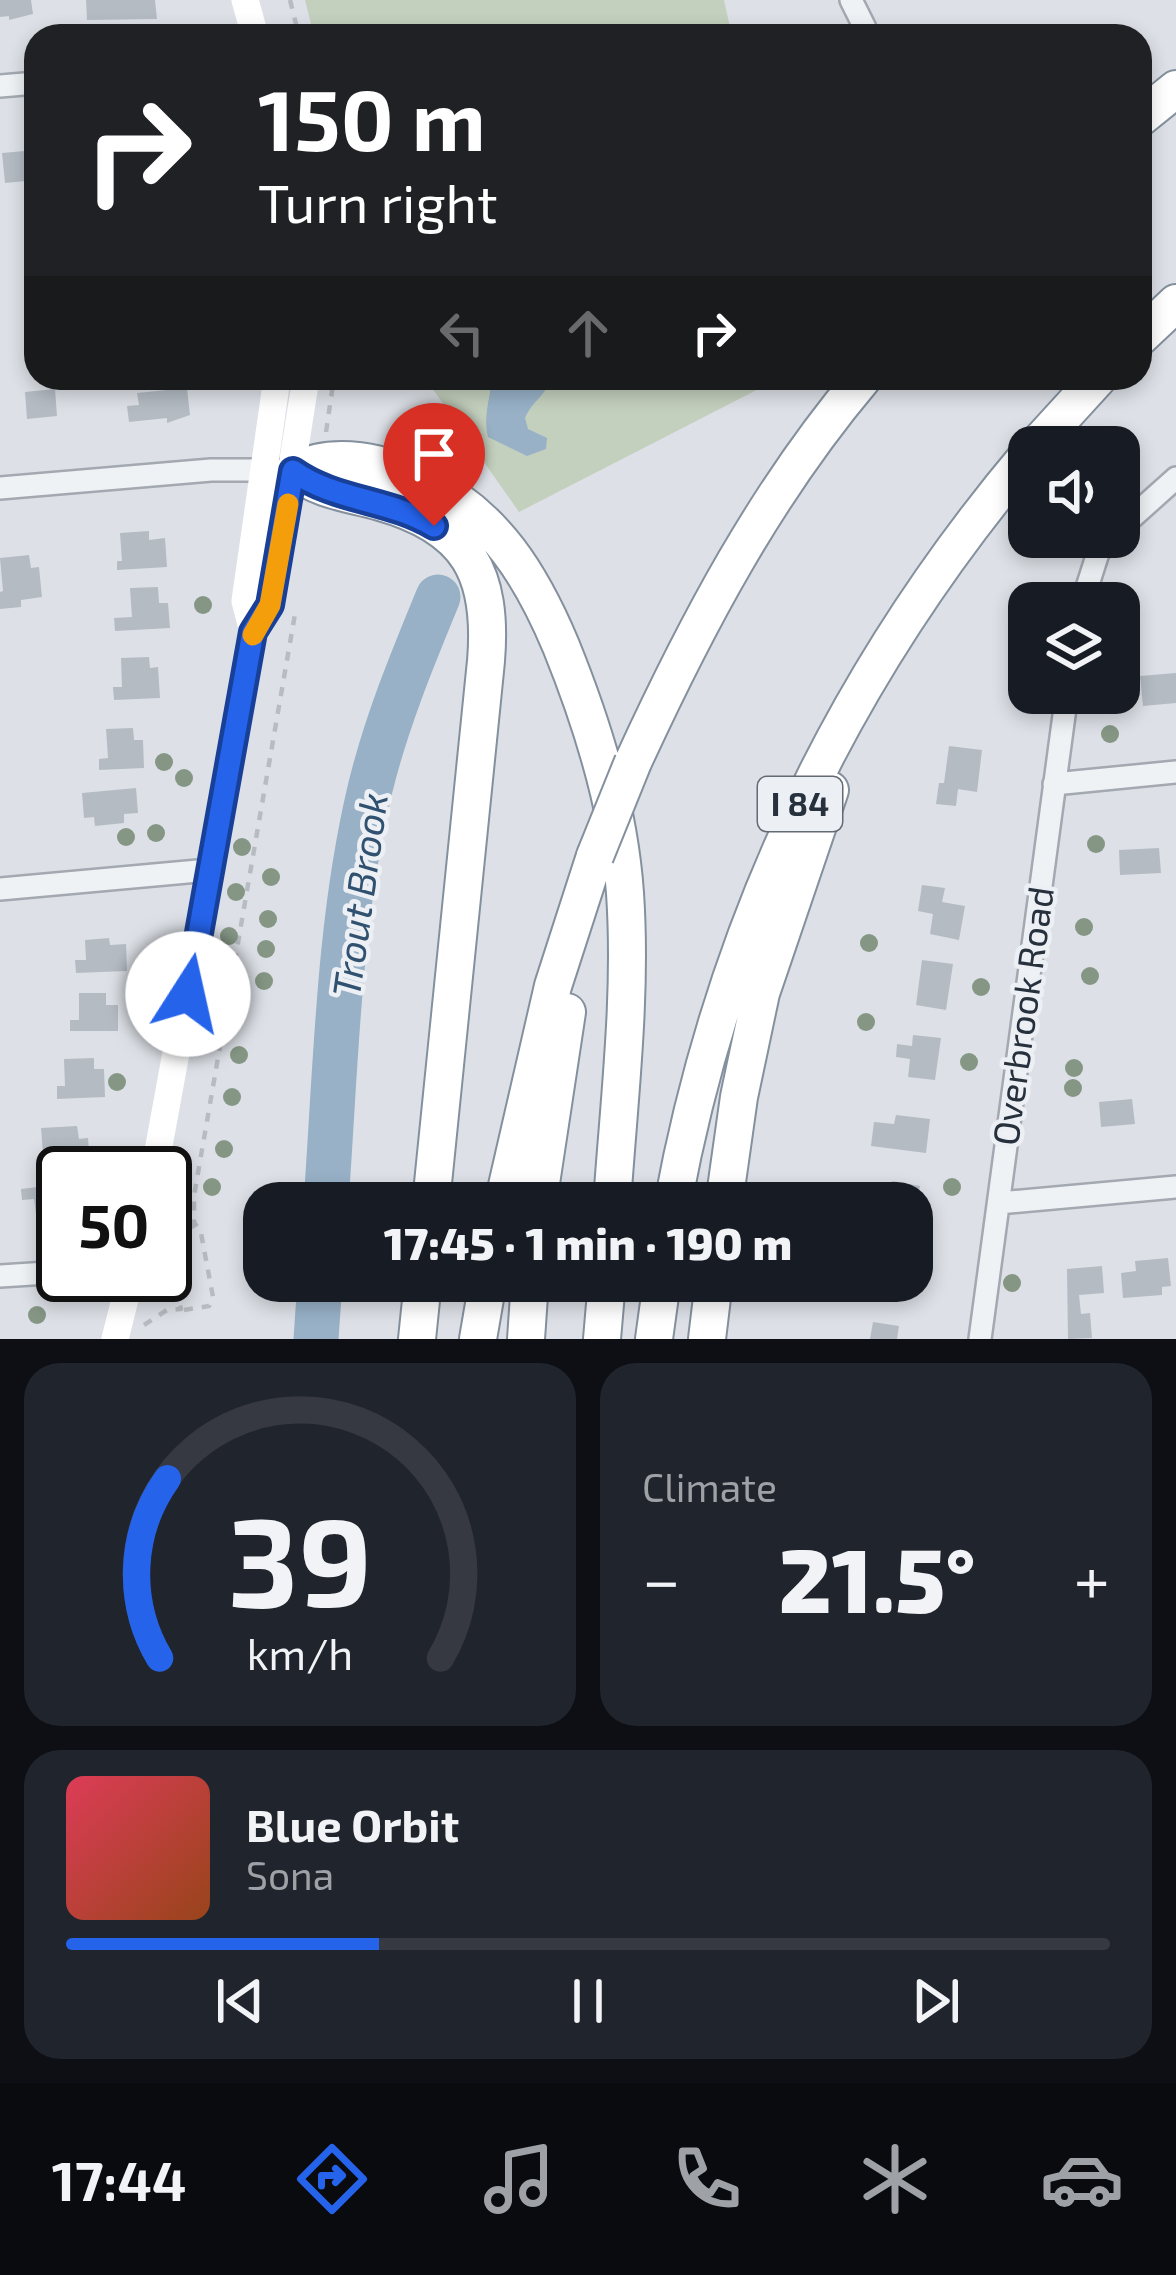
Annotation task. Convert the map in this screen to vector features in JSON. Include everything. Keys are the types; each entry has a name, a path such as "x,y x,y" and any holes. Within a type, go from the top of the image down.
{"highway":[{"path":"1152,108 1176,89"},
{"path":"1152,326 1176,303"},
{"path":"508,1182 537,1047 573,919 633,762 746,540 811,443 853,390"},
{"path":"1054,426 1087,390"},
{"path":"279,470 321,459 361,461 407,474 454,498 506,546 555,633 608,788 625,893 625,1008 613,1182"},
{"path":"279,470 320,488 395,507 434,526 472,562 487,595 486,661 433,1182"},
{"name":"I 84","path":"678,1182 701,1077 755,911 806,793 867,677 930,581 1008,481"},
{"path":"727,1182 760,993 867,677"},
{"path":"541,1182 566,1021 573,919"},
{"path":"417,1339 421,1302"},
{"path":"478,1339 484,1302"},
{"path":"526,1339 529,1302"},
{"path":"602,1339 605,1302"},
{"path":"654,1339 659,1302"},
{"path":"707,1339 711,1302"}],"main road":[{"path":"159,1146 253,632 270,605 279,470 277,390"},
{"path":"279,470 302,390"},
{"path":"126,1335 128,1302"}],"street":[{"path":"0,488 211,470 279,470"},
{"path":"1140,510 1176,478"},
{"name":"Overbrook Road","path":"980,1339 1064,714"},
{"path":"1054,784 1176,772"},
{"path":"0,889 209,870"},
{"path":"999,1203 1176,1187"},
{"path":"0,1276 36,1274"}],"path":[{"path":"330,410 332,390"},
{"path":"192,1227 296,606"},
{"path":"126,1335 167,1310 209,1306 213,1297 201,1232 194,1222"},
{"path":"179,1302 181,1309"}],"green space":[{"path":"305,0 724,0 729,24 311,24"},
{"path":"433,390 757,390 519,512"}],"water":[{"path":"490,390 545,390 525,418 528,429 547,438 546,449 527,456 488,437"}],"building":[{"path":"0,0 31,0 33,14 9,20 9,16 0,17"},
{"path":"86,0 155,0 157,19 87,20"},
{"path":"24,151 24,181 5,183 2,153"},
{"path":"55,390 57,416 27,419 25,392"},
{"path":"187,390 190,415 167,423 167,418 129,422 127,406 139,405 137,393"},
{"path":"149,531 149,540 165,538 167,567 117,570 117,561 122,561 120,533"},
{"path":"29,555 31,568 39,567 42,597 21,600 21,607 0,609 0,558"},
{"path":"158,587 159,603 168,603 170,628 115,631 114,618 132,617 130,588"},
{"path":"149,657 150,668 158,667 160,698 114,700 113,687 122,687 121,658"},
{"path":"1176,673 1176,703 1143,706 1140,676"},
{"path":"133,728 134,740 143,740 144,768 99,770 99,759 108,758 106,729"},
{"path":"949,746 982,750 977,792 958,789 956,806 936,804"},
{"path":"136,788 138,813 124,814 124,823 95,826 94,817 84,818 82,793"},
{"path":"1159,848 1161,873 1120,875 1119,850"},
{"path":"922,885 945,888 942,902 965,906 959,940 930,934 933,914 918,911"},
{"path":"109,938 110,945 126,944 127,971 76,973 75,960 86,960 85,940"},
{"path":"922,960 953,964 946,1010 916,1005"},
{"path":"79,993 106,993 106,1005 118,1005 118,1031 70,1031 70,1020 79,1020"},
{"path":"913,1035 941,1038 935,1080 908,1077 910,1059 896,1057 897,1044 912,1046"},
{"path":"94,1058 94,1069 104,1069 105,1097 57,1099 57,1086 65,1086 64,1059"},
{"path":"1132,1099 1135,1124 1101,1127 1099,1102"},
{"path":"896,1115 930,1119 926,1153 871,1146 874,1122 894,1124"},
{"path":"77,1126 79,1139 88,1138 89,1146 42,1146 41,1128"},
{"path":"36,1187 36,1214 34,1199 22,1200 21,1189"},
{"path":"1168,1258 1171,1286 1162,1287 1162,1295 1123,1298 1121,1273 1136,1271 1135,1261"},
{"path":"1102,1266 1104,1293 1079,1295 1081,1314 1090,1313 1092,1338 1068,1339 1067,1269"},
{"path":"873,1322 899,1326 897,1339 870,1339"}],"waterway":[{"name":"Trout Brook","path":"327,1182 340,995 359,840 384,740 438,597"},
{"name":"Trout Brook","path":"316,1339 319,1302"}],"slow traffic":[{"path":"253,635 270,605 288,504"}],"route":[{"path":"188,994 253,632 270,605 293,471 320,488 380,502 434,526"}]}
